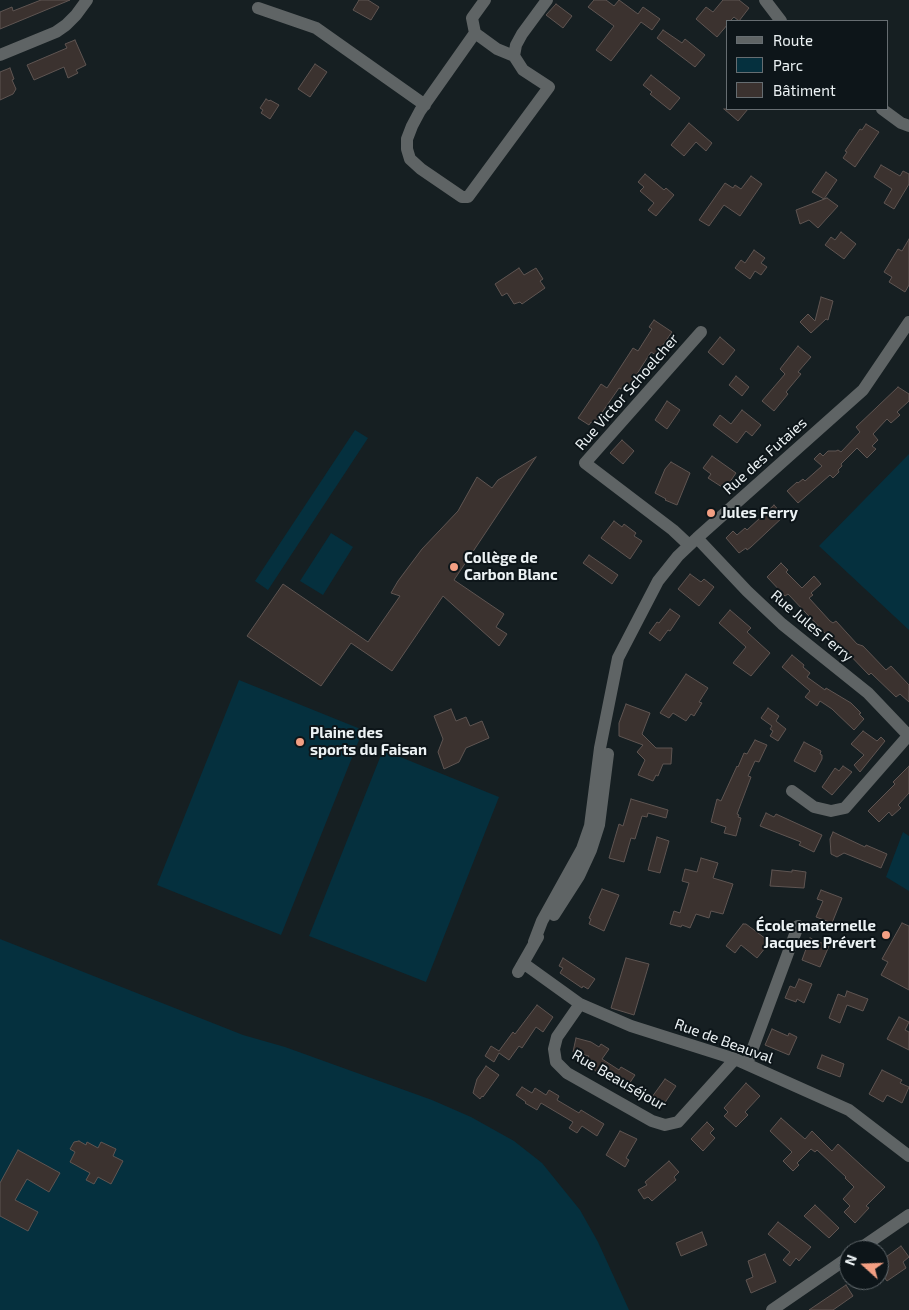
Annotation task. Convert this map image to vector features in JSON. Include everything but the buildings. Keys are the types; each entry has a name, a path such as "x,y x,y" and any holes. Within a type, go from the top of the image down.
{"street":[{"path":"0,55 56,32 76,15 87,0"},
{"path":"475,33 425,105 412,126 407,139 410,159 421,170 462,197 468,198 549,87 524,70 514,56 497,49 475,33 472,18 485,0"},
{"path":"514,56 516,45 522,34 547,0"},
{"path":"766,0 780,20"},
{"path":"258,8 316,28 425,105"},
{"path":"883,110 901,123 909,126"},
{"name":"Rue des Futaies","path":"520,967 534,942 549,923 579,876 599,825 608,751 611,696 618,658 634,623 658,581 693,542 863,390 909,322"},
{"name":"Rue Victor Schoelcher","path":"693,542 673,530 585,464 701,332"},
{"name":"Rue Jules Ferry","path":"693,542 782,624 868,693 909,736"},
{"path":"792,791 814,807 831,811 844,808 909,736"},
{"path":"741,1062 798,926"},
{"name":"Rue de Beauval","path":"520,967 580,1004 631,1026 741,1062 849,1110 909,1156"},
{"name":"Rue Beauséjour","path":"580,1004 557,1037 554,1049 556,1062 567,1073 652,1121 665,1125 678,1122 741,1062"},
{"path":"873,1240 909,1215"},
{"path":"772,1310 839,1264"}],"green space":[{"path":"355,430 368,438 268,590 255,581"},
{"path":"909,454 909,630 819,546"},
{"path":"331,533 353,547 323,595 300,581"},
{"path":"239,680 363,730 281,935 157,885"},
{"path":"383,750 499,797 426,982 309,936"},
{"path":"903,832 909,836 909,891 886,877"},
{"path":"0,939 243,1035 285,1047 432,1100 471,1117 514,1141 542,1163 580,1210 598,1242 629,1310 0,1310"}],"place":[{"name":"Jules Ferry","path":"711,513"},
{"name":"Collège de Carbon Blanc","path":"454,567"},
{"name":"Plaine des sports du Faisan","path":"300,742"},
{"name":"École maternelle Jacques Prévert","path":"886,935"}]}
